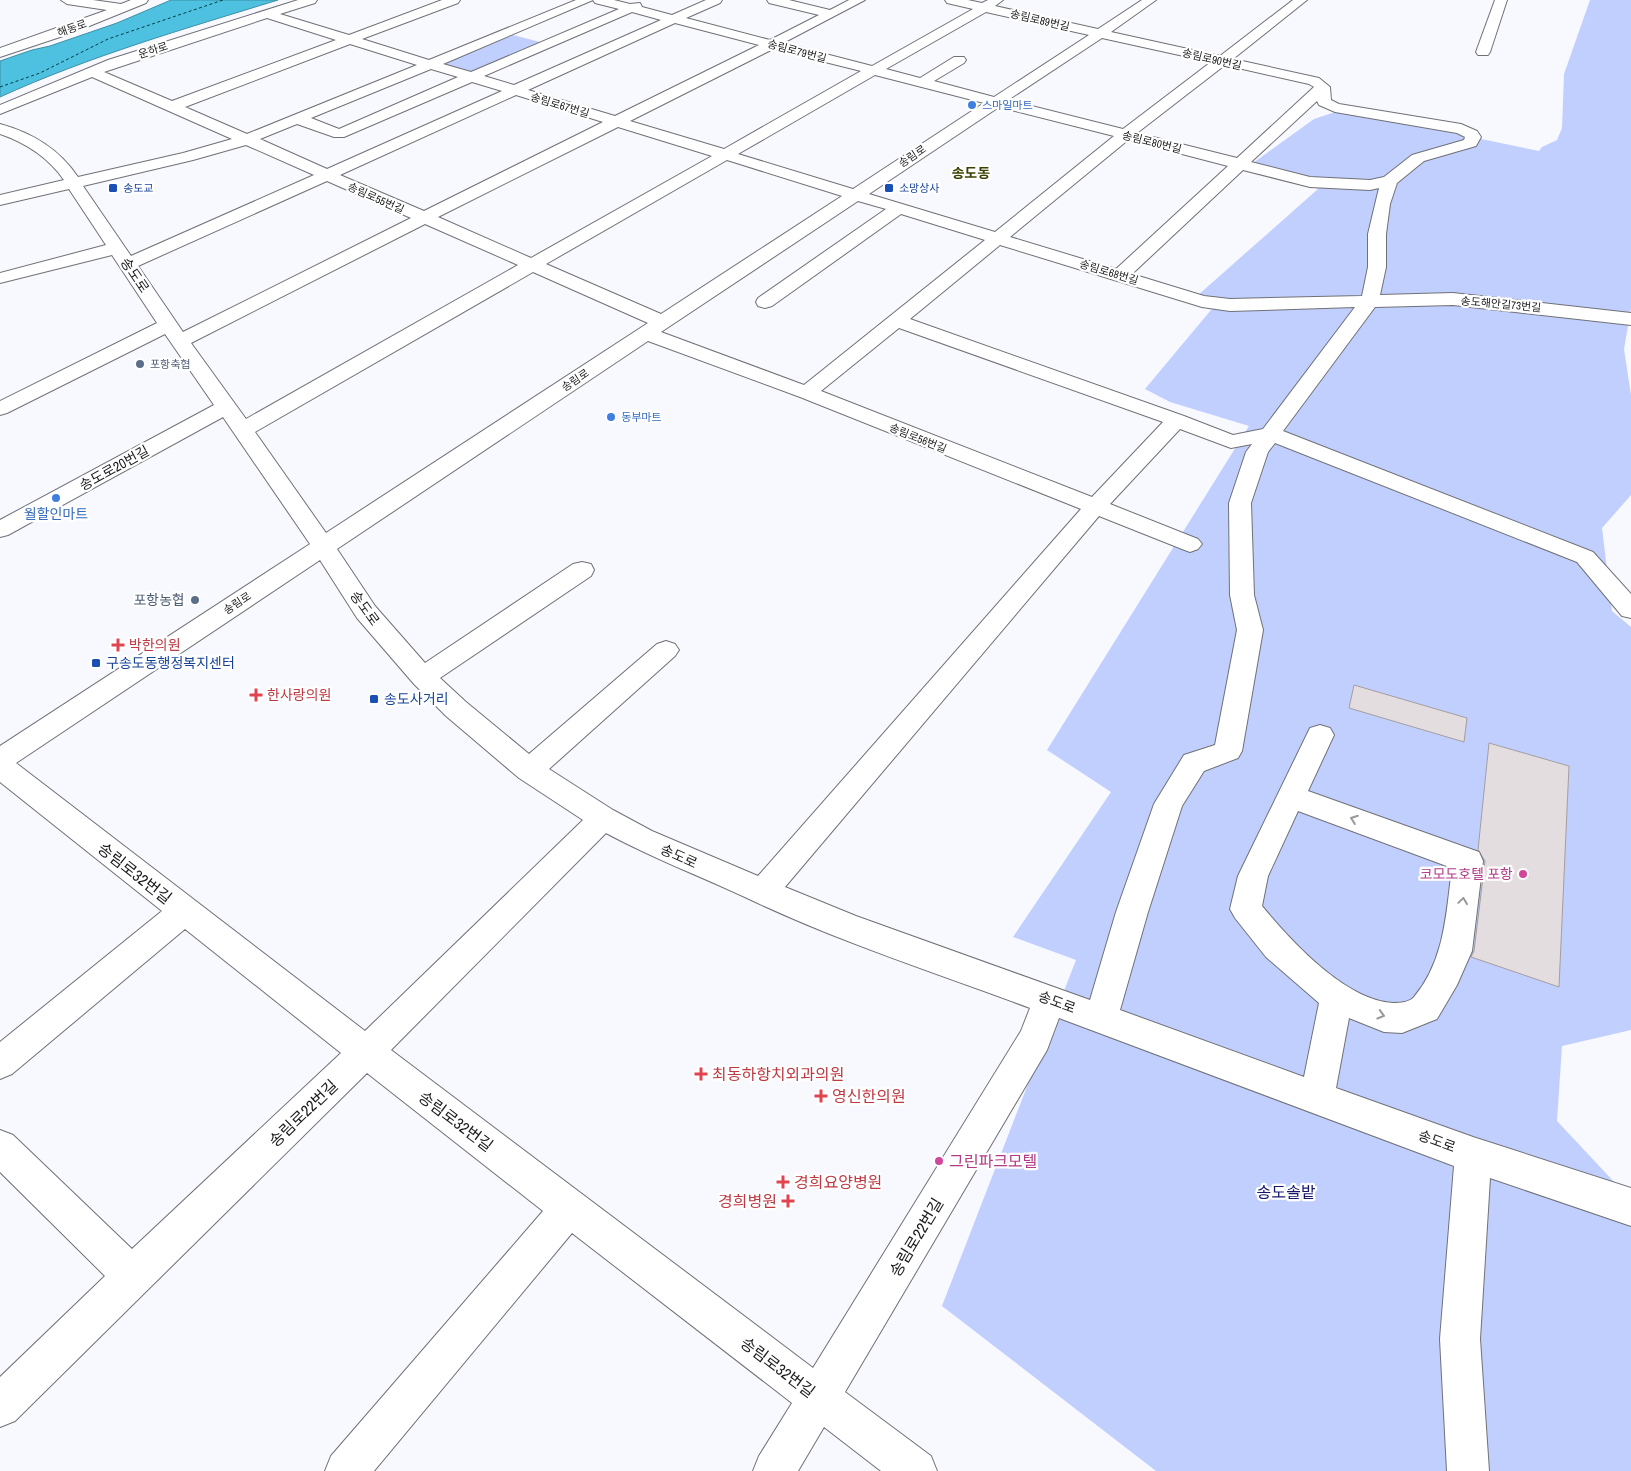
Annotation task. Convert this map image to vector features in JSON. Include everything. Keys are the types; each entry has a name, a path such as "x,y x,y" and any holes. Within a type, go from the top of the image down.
{"street":[{"path":"67,0 124,9"},
{"name":"해동로","path":"0,53 124,9 142,0"},
{"name":"운하로","path":"0,110 91,71 310,0"},
{"path":"171,107 454,0"},
{"path":"0,200 187,157 245,140 586,0"},
{"name":"송림로79번길","path":"599,0 994,102"},
{"path":"298,119 339,134 649,0"},
{"path":"0,278 122,256 326,176 716,0"},
{"path":"773,0 831,14"},
{"path":"0,409 174,333 424,219 859,0"},
{"name":"송림로89번길","path":"951,0 991,4 1099,33"},
{"name":"송림로","path":"0,760 1150,0"},
{"path":"807,394 1125,135 1224,61 1301,0"},
{"path":"1483,52 1502,0"},
{"path":"244,428 991,4"},
{"name":"송림로67번길","path":"266,14 855,194"},
{"path":"513,30 554,41"},
{"name":"송림로90번길","path":"1099,33 1314,82 1323,87"},
{"path":"0,46 14,48"},
{"path":"922,83 959,60"},
{"name":"송림로55번길","path":"91,71 532,265 653,327"},
{"path":"1120,275 1323,87"},
{"path":"1101,1017 1132,912 1168,804 1194,763 1228,751 1250,630 1242,595 1240,503 1257,452 1370,300 1377,267 1377,234 1382,204 1389,181 1418,158 1471,143 1473,138 1472,134 1460,129 1335,108 1324,102 1323,87"},
{"name":"송림로80번길","path":"994,102 1310,182 1370,185 1389,181"},
{"name":"송도로","path":"0,129 24,138 47,151 60,164 174,333 244,428 366,612 423,677 456,709 529,770 603,818 642,839 762,892 845,925 1473,1154 1631,1207"},
{"name":"송림로68번길","path":"855,194 1216,304 1370,300"},
{"path":"765,302 899,208"},
{"name":"송도해안길73번길","path":"1370,300 1453,299 1484,301 1631,319"},
{"path":"899,321 1176,420 1231,442 1272,434 1585,557 1631,610"},
{"name":"송림로56번길","path":"653,327 807,394 1190,544"},
{"name":"송도로20번길","path":"0,530 227,406"},
{"path":"762,892 1094,508 1176,420"},
{"path":"423,677 582,570"},
{"path":"529,770 666,650"},
{"path":"1292,797 1468,861 1456,952 1446,975 1425,1009 1402,1018 1384,1017 1336,998 1277,947 1246,909 1253,876 1320,735"},
{"name":"송림로32번길","path":"0,766 184,912 916,1471"},
{"name":"송림로22번길","path":"0,1406 132,1276 366,1052 603,818"},
{"path":"0,1063 184,912"},
{"path":"1318,1097 1336,998"},
{"name":"송림로22번길","path":"774,1471 1035,1039 1050,999"},
{"path":"0,1147 132,1276"},
{"path":"1468,1471 1460,1339 1473,1154"},
{"path":"346,1471 570,1207"}],"green space":[{"name":"송도솔밭","path":"1590,0 1631,0 1631,308 1624,349 1631,395 1631,495 1602,528 1612,611 1631,627 1631,1030 1562,1046 1557,1121 1631,1200 1631,1471 1156,1471 942,1306 1076,960 1013,937 1111,792 1047,750 1249,426 1170,402 1145,389 1216,304 1197,296 1318,189 1253,163 1314,119 1341,110 1539,151 1542,147 1557,140 1562,128 1564,74"},
{"path":"509,34 544,43 470,74 436,63"}],"shaded area":[{"path":"171,0 278,0 103,56 0,97 0,61 117,23"}],"building":[{"path":"1354,685 1467,718 1464,742 1349,708"},
{"path":"1489,743 1569,766 1559,987 1471,957 1474,951 1485,861 1478,850"}],"ferry route":[{"path":"0,87 40,73 108,39 223,0"}],"place":[{"name":"스마일마트","path":"972,105"},
{"name":"송도교","path":"113,188"},
{"name":"소망상사","path":"889,188"},
{"name":"포항축협","path":"140,364"},
{"name":"동부마트","path":"611,417"},
{"name":"월할인마트","path":"56,498"},
{"name":"포항농협","path":"195,600"},
{"name":"박한의원","path":"118,645"},
{"name":"구송도동행정복지센터","path":"96,663"},
{"name":"한사랑의원","path":"256,695"},
{"name":"송도사거리","path":"374,699"},
{"name":"코모도호텔 포항","path":"1523,874"},
{"name":"최동하항치외과의원","path":"701,1074"},
{"name":"영신한의원","path":"821,1096"},
{"name":"그린파크모텔","path":"939,1161"},
{"name":"경희요양병원","path":"783,1182"},
{"name":"경희병원","path":"788,1201"}],"district":[{"name":"송도동","path":"971,173"}]}
